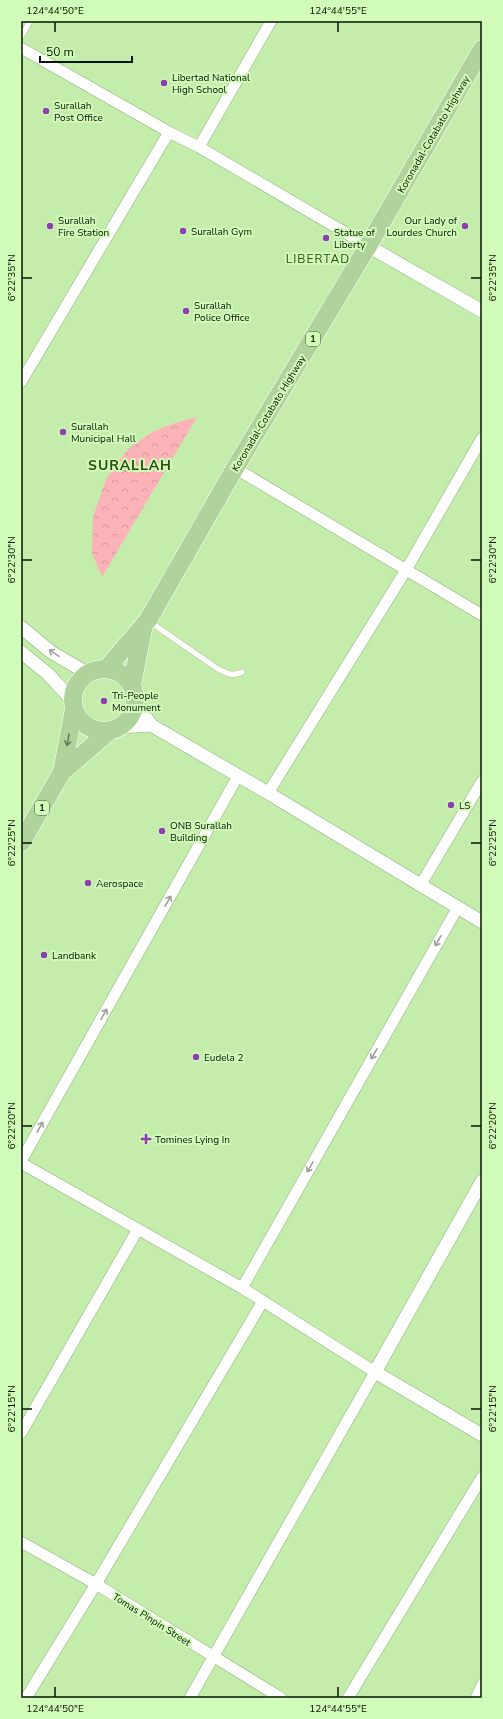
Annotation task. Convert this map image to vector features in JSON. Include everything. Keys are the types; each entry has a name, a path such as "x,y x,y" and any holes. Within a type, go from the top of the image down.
{"highway":[{"name":"Koronadal-Cotabato Highway","path":"107,668 146,624 235,468 368,246 482,49"},
{"name":"1","path":"62,772 115,729 128,721 133,713 136,703 132,684 146,624"},
{"path":"87,673 96,669 107,668 126,676 132,684"},
{"name":"1","path":"21,843 62,772 74,690 79,681 87,673"},
{"path":"73,705 84,724 101,731 115,729"}],"street":[{"path":"199,146 271,21"},
{"path":"21,48 170,132 199,146 368,246 482,311"},
{"path":"21,382 170,132"},
{"path":"268,793 406,570 482,438"},
{"path":"235,468 482,615"},
{"path":"21,627 51,652 87,673"},
{"path":"21,652 48,674 73,705"},
{"path":"136,703 151,725 268,793 482,922"},
{"path":"115,729 151,725"},
{"path":"238,776 21,1162 242,1288 375,1372 482,1435"},
{"path":"420,886 482,781"},
{"path":"242,1288 458,907"},
{"path":"190,1698 482,1181"},
{"path":"21,1433 138,1229"},
{"path":"26,1698 96,1584 263,1301"},
{"path":"348,1698 482,1477"},
{"name":"Tomas Pinpin Street","path":"21,1542 96,1584 281,1698"},
{"path":"476,1698 482,1685"}],"lane":[{"path":"21,37 30,21"},
{"path":"146,624 218,669 229,674 236,675 242,672"}],"green space":[{"path":"197,417 102,577 92,553 93,517 106,479 128,449 152,432 175,423"}],"place":[{"name":"Libertad National High School","path":"164,83"},
{"name":"Surallah Post Office","path":"46,111"},
{"name":"Surallah Fire Station","path":"50,226"},
{"name":"Our Lady of Lourdes Church","path":"465,226"},
{"name":"Surallah Gym","path":"183,231"},
{"name":"Statue of Liberty","path":"326,238"},
{"name":"Surallah Police Office","path":"186,311"},
{"name":"Surallah Municipal Hall","path":"63,432"},
{"name":"Tri-People Monument","path":"104,701"},
{"name":"LS","path":"451,805"},
{"name":"ONB Surallah Building","path":"162,831"},
{"name":"Aerospace","path":"88,883"},
{"name":"Landbank","path":"44,955"},
{"name":"Eudela 2","path":"196,1057"},
{"name":"Tomines Lying In","path":"146,1139"}],"district":[{"name":"LIBERTAD","path":"318,259"},
{"name":"SURALLAH","path":"130,465"}]}
